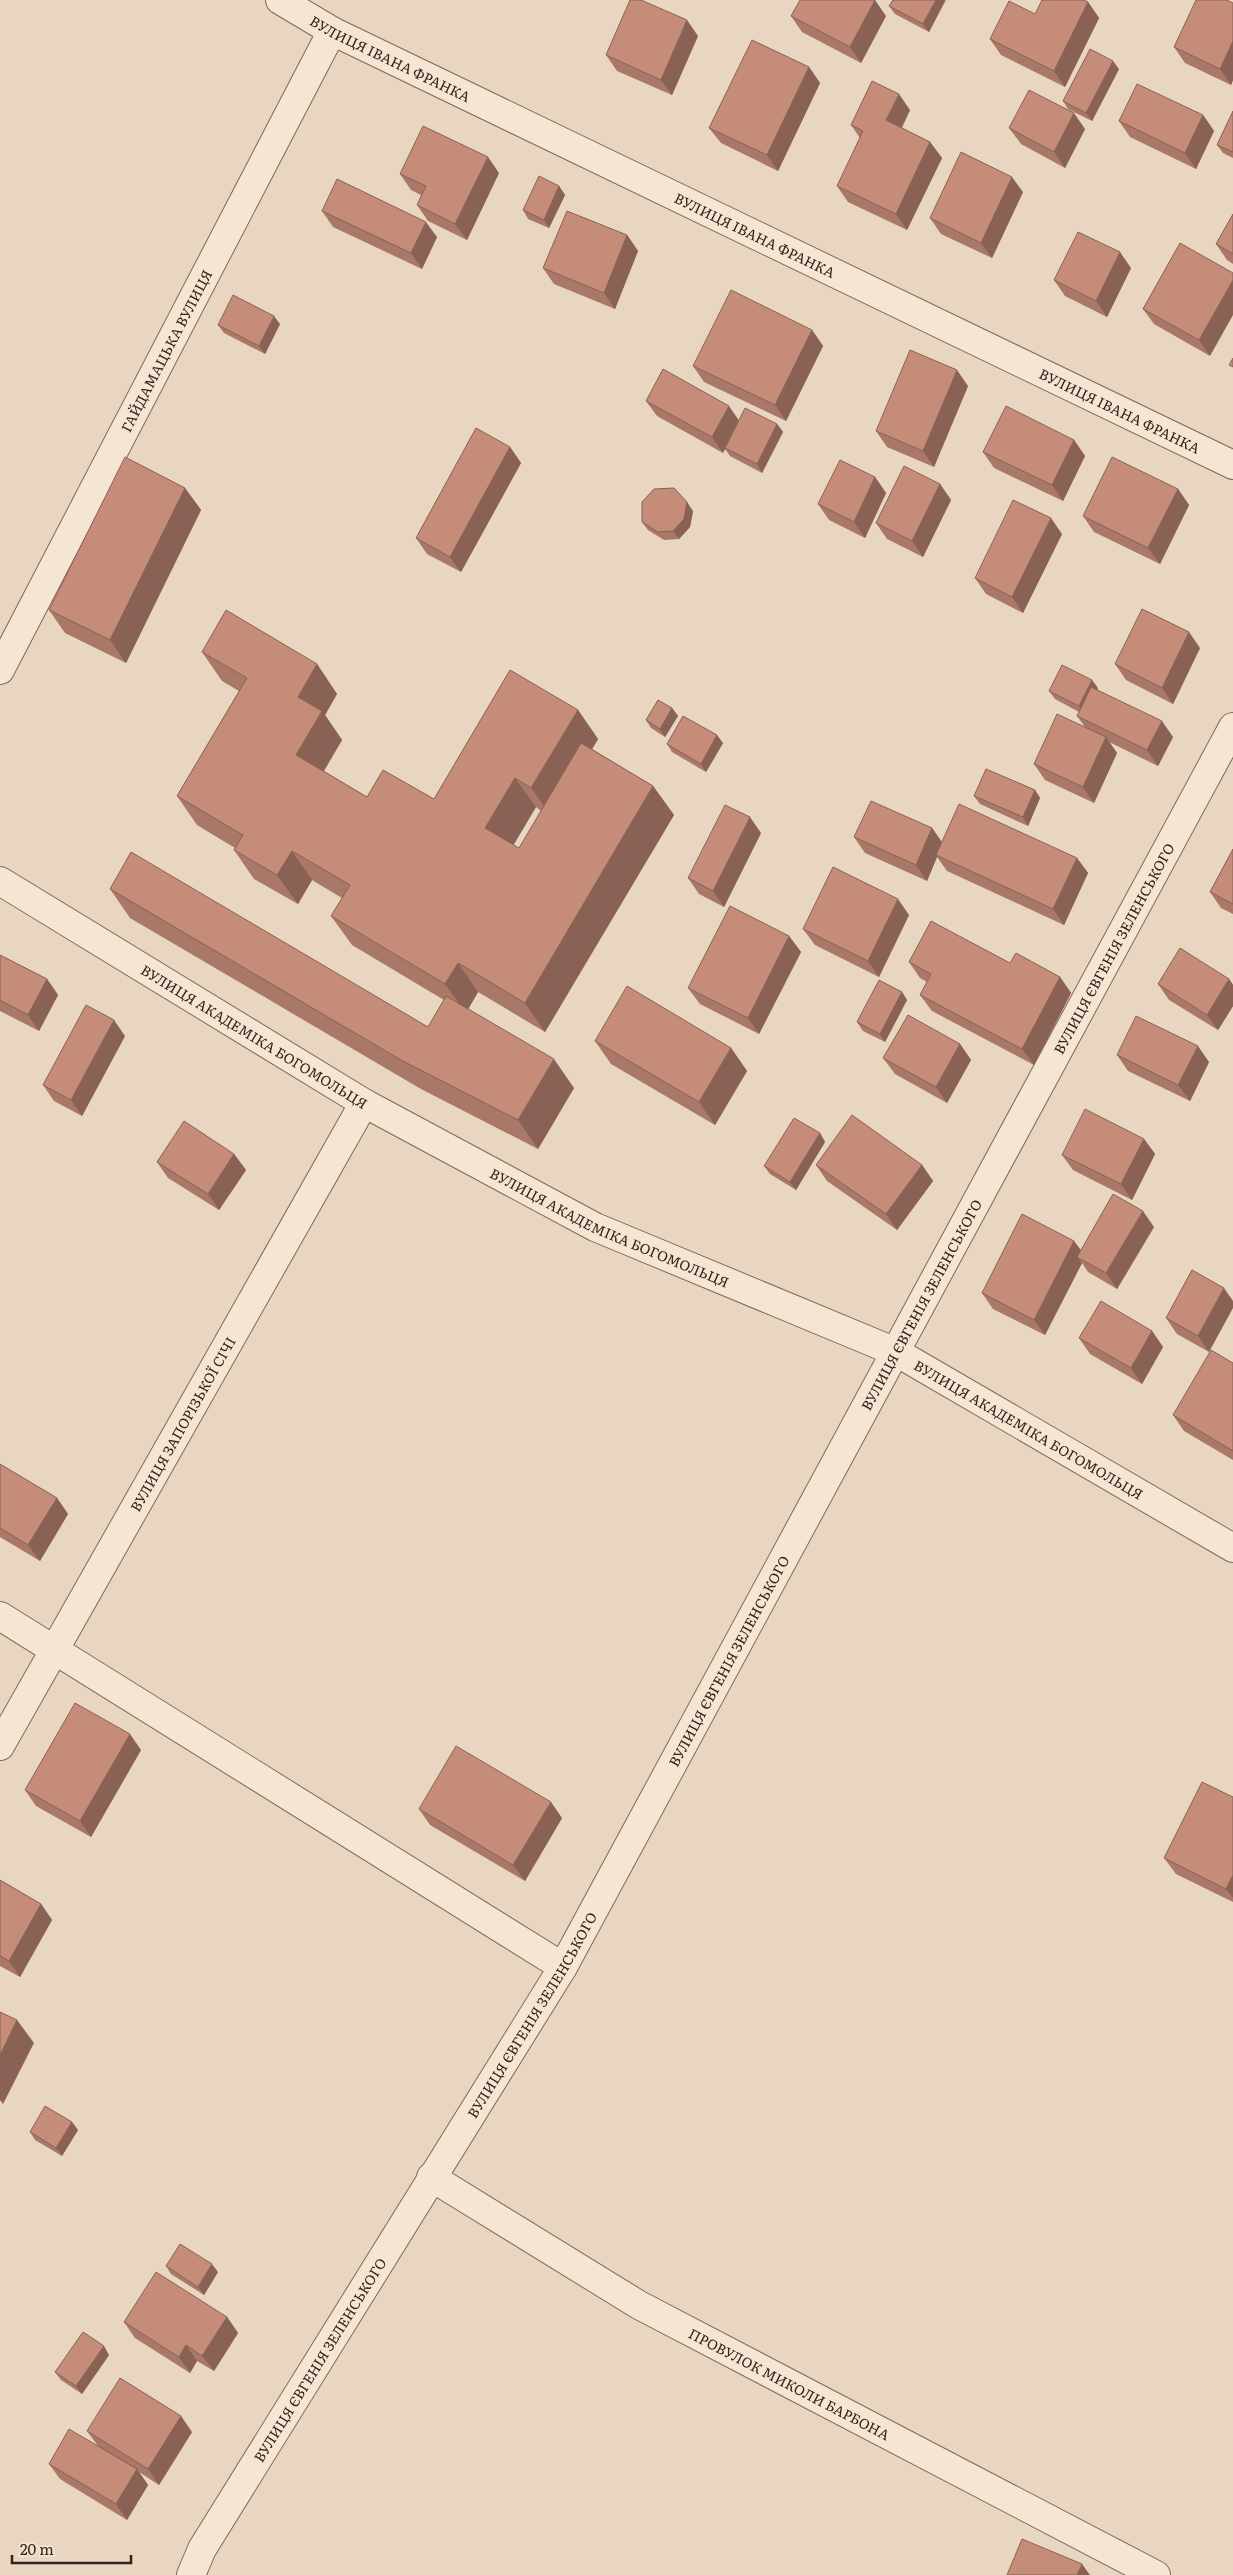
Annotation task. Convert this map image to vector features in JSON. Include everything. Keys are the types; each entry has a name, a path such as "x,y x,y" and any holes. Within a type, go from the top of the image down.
{"street":[{"name":"ВУЛИЦЯ ІВАНА ФРАНКА","path":"280,0 332,32 1233,465"},
{"name":"ГАЙДАМАЦЬКА ВУЛИЦЯ","path":"0,670 332,32"},
{"name":"ВУЛИЦЯ ЄВГЕНІЯ ЗЕЛЕНСЬКОГО","path":"191,2575 202,2549 563,1967 1233,727"},
{"name":"ВУЛИЦЯ АКАДЕМІКА БОГОМОЛЬЦЯ","path":"0,881 364,1103 595,1227 896,1352 1233,1548"},
{"name":"ВУЛИЦЯ ЗАПОРІЗЬКОЇ СІЧІ","path":"0,1746 364,1103"},
{"path":"0,1616 563,1967"},
{"name":"ПРОВУЛОК МИКОЛИ БАРБОНА","path":"431,2178 639,2305 1156,2575"}],"building":[{"path":"630,0 641,0 687,20 661,80 606,55"},
{"path":"800,0 875,0 850,47 791,16"},
{"path":"893,0 936,0 923,24 889,6"},
{"path":"1042,0 1084,0 1088,2 1054,71 990,39 1009,1 1035,14"},
{"path":"1196,0 1227,0 1233,3 1233,41 1220,69 1174,47"},
{"path":"752,40 809,67 767,155 709,128"},
{"path":"1090,49 1113,61 1086,113 1063,101"},
{"path":"872,81 899,94 886,120 930,142 896,214 837,186 863,131 851,125"},
{"path":"1137,84 1203,115 1185,153 1119,121"},
{"path":"1029,90 1074,113 1054,152 1009,128"},
{"path":"1233,111 1233,152 1217,145"},
{"path":"423,126 488,157 455,224 417,205 426,186 400,174"},
{"path":"961,152 1012,177 981,243 930,218"},
{"path":"539,176 559,186 544,220 523,210"},
{"path":"337,179 426,222 411,253 322,211"},
{"path":"567,211 627,235 604,293 543,268"},
{"path":"1233,214 1233,254 1216,244"},
{"path":"1078,232 1120,252 1096,301 1054,280"},
{"path":"1180,243 1233,273 1233,280 1199,340 1143,309"},
{"path":"731,290 812,330 775,405 693,366"},
{"path":"233,295 274,316 259,346 218,325"},
{"path":"910,350 957,370 923,451 876,431"},
{"path":"1233,358 1233,367 1229,365"},
{"path":"663,369 729,406 712,437 646,401"},
{"path":"1006,406 1074,440 1052,485 983,452"},
{"path":"745,408 777,424 757,464 725,448"},
{"path":"476,428 510,447 450,557 416,538"},
{"path":"125,457 185,488 110,640 49,610"},
{"path":"1112,457 1178,489 1148,548 1083,516"},
{"path":"840,460 875,477 854,522 818,504"},
{"path":"904,466 940,484 912,541 876,523"},
{"path":"674,488 687,502 684,519 673,531 658,532 642,522 642,502 654,489"},
{"path":"1013,500 1051,518 1012,597 975,578"},
{"path":"1142,609 1189,632 1162,688 1115,664"},
{"path":"226,610 317,664 298,697 322,711 296,755 367,797 383,770 434,799 510,670 578,710 531,788 515,778 485,828 519,848 581,743 653,786 525,1003 458,963 445,984 331,916 350,885 292,851 277,875 234,850 243,835 177,796 247,678 202,652"},
{"path":"1062,665 1092,680 1079,706 1049,691"},
{"path":"1091,687 1162,721 1147,750 1077,716"},
{"path":"658,700 672,708 660,729 646,720"},
{"path":"1057,714 1106,737 1083,787 1034,764"},
{"path":"683,716 717,735 701,764 667,744"},
{"path":"986,769 1035,790 1023,817 974,796"},
{"path":"871,801 932,828 916,865 854,837"},
{"path":"959,804 1077,858 1053,909 936,855"},
{"path":"725,805 750,817 713,891 688,878"},
{"path":"1233,849 1233,904 1210,892"},
{"path":"131,852 428,1027 446,996 554,1059 518,1120 401,1060 110,889"},
{"path":"833,867 898,899 868,961 803,929"},
{"path":"730,906 789,936 748,1018 688,988"},
{"path":"931,921 1010,963 1016,953 1060,977 1022,1049 920,995 931,974 909,962"},
{"path":"1180,948 1229,979 1207,1015 1158,984"},
{"path":"0,955 47,979 28,1015 0,1000"},
{"path":"879,980 902,992 880,1034 857,1022"},
{"path":"627,986 731,1048 699,1102 595,1041"},
{"path":"86,1005 114,1020 71,1100 43,1085"},
{"path":"908,1015 960,1044 936,1087 883,1058"},
{"path":"1136,1016 1198,1046 1178,1085 1117,1055"},
{"path":"1085,1109 1144,1139 1121,1184 1062,1155"},
{"path":"852,1115 922,1165 886,1214 816,1165"},
{"path":"794,1118 820,1133 790,1182 764,1166"},
{"path":"184,1121 234,1154 208,1194 157,1162"},
{"path":"1113,1194 1143,1211 1106,1273 1077,1257"},
{"path":"1022,1214 1074,1241 1034,1320 982,1293"},
{"path":"1192,1270 1224,1288 1198,1336 1166,1318"},
{"path":"1101,1301 1152,1331 1131,1368 1079,1338"},
{"path":"1211,1350 1233,1363 1233,1451 1173,1415"},
{"path":"0,1464 57,1498 28,1545 0,1528"},
{"path":"75,1703 130,1734 80,1821 25,1790"},
{"path":"456,1746 551,1802 513,1865 419,1809"},
{"path":"1202,1782 1233,1797 1233,1875 1226,1889 1164,1858"},
{"path":"0,1880 41,1904 9,1961 0,1956"},
{"path":"0,2012 17,2020 0,2055"},
{"path":"45,2106 72,2122 56,2148 30,2132"},
{"path":"180,2244 212,2264 198,2287 166,2266"},
{"path":"156,2272 227,2317 202,2356 186,2345 179,2357 124,2322"},
{"path":"83,2332 104,2346 76,2386 55,2372"},
{"path":"120,2378 181,2416 148,2469 87,2431"},
{"path":"69,2429 137,2469 116,2504 49,2464"},
{"path":"1022,2539 1082,2564 1077,2575 1007,2575"}]}
